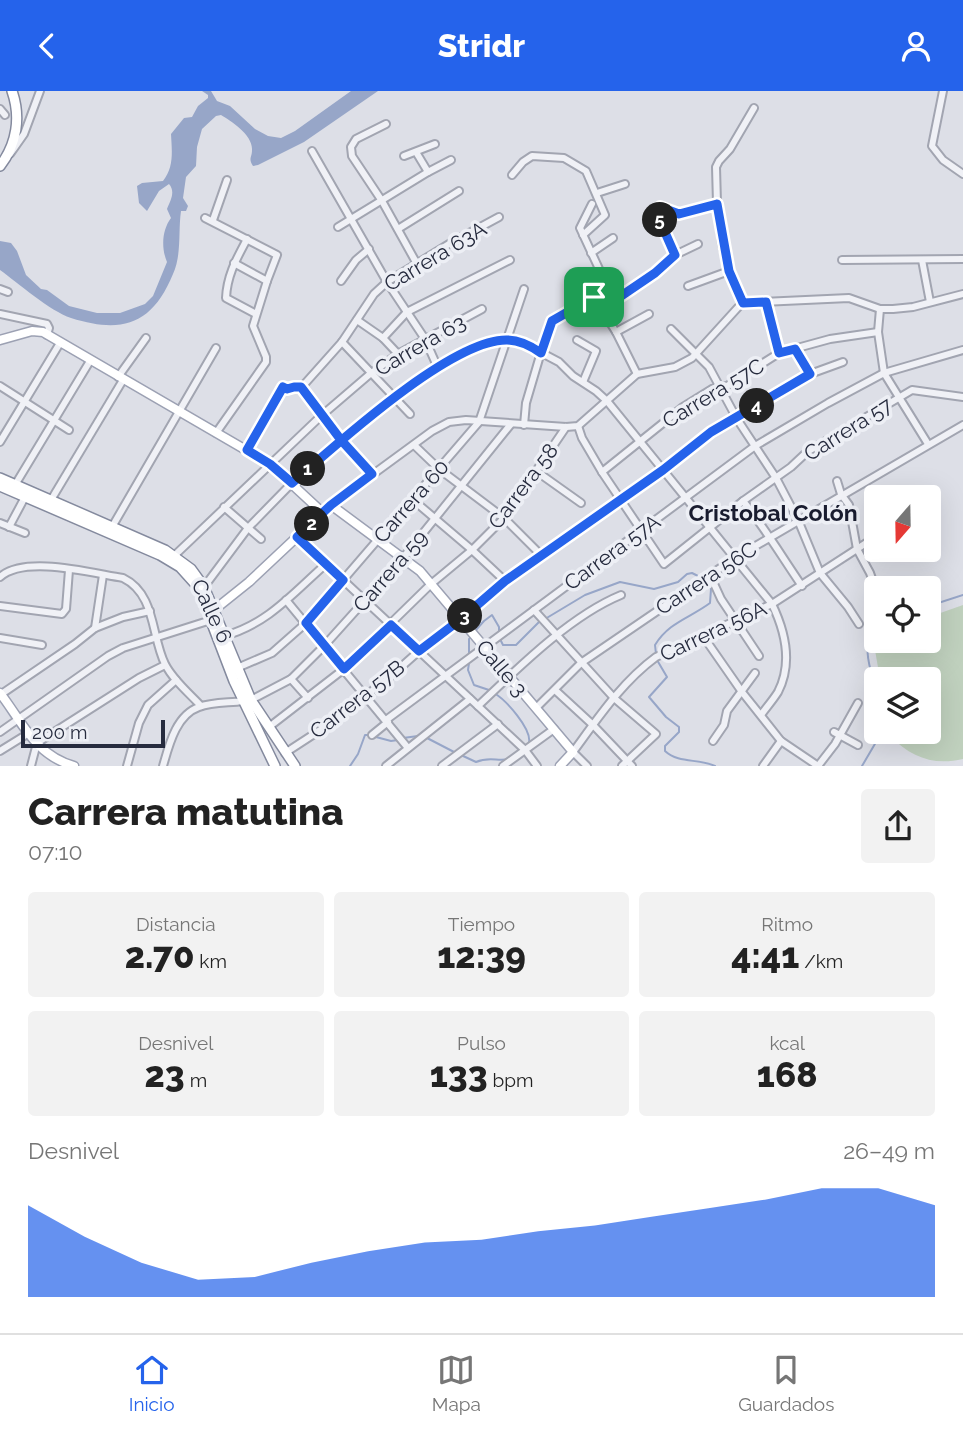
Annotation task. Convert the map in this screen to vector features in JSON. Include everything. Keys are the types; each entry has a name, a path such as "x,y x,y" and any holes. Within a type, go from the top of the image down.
{"highway":[{"path":"0,166 11,148 17,127 12,91"},
{"name":"Calle 6","path":"0,478 174,555 200,577 275,766"},
{"name":"Calle 6","path":"0,487 171,560 187,573 225,635 247,700 295,766"}],"main road":[{"path":"0,340 38,331 47,335 270,464 323,513"},
{"path":"213,615 331,505"},
{"name":"Calle 3","path":"331,505 420,571 573,752"},
{"path":"0,694 49,756 68,765"},
{"path":"564,765 573,752"}],"street":[{"path":"943,91 932,146 943,160 963,174"},
{"path":"0,166 24,134 38,93"},
{"path":"743,303 729,271 717,204 716,167 754,108"},
{"path":"386,124 356,139 351,147 352,156 383,201 417,264"},
{"path":"404,156 435,144"},
{"path":"312,151 387,282 425,339 438,366"},
{"path":"416,152 428,172"},
{"path":"512,174 532,156 564,158 586,171 605,215 582,231"},
{"path":"338,227 451,160"},
{"path":"213,220 227,180"},
{"path":"597,193 625,184"},
{"path":"398,229 459,191"},
{"path":"592,204 582,231 607,286"},
{"path":"675,255 660,221 660,207 679,214 717,204"},
{"name":"Carrera 63A","path":"247,450 283,387 301,387 342,342 374,294 387,282 499,217"},
{"path":"205,218 277,255 256,314 254,332 266,362 216,433"},
{"path":"591,253 612,238"},
{"path":"247,239 226,283 226,297 256,314"},
{"path":"602,309 648,279 675,255 698,244"},
{"path":"341,281 356,260 369,249"},
{"path":"842,260 963,259"},
{"path":"383,338 407,312 510,260"},
{"path":"922,260 930,302"},
{"path":"234,264 267,281"},
{"path":"688,286 729,271"},
{"path":"524,425 526,403 552,321 594,297 615,278"},
{"path":"0,289 8,292"},
{"name":"Carrera 60","path":"237,668 272,653 306,623 479,422 524,289"},
{"path":"594,297 616,332 637,374 675,367 696,354 743,303 849,298 880,309 893,309 963,294"},
{"path":"766,302 779,353"},
{"name":"Carrera 63","path":"174,555 321,416 370,374 398,354 482,309"},
{"path":"880,309 878,332 884,373 928,444"},
{"path":"0,314 47,324 47,335"},
{"path":"616,332 649,314"},
{"path":"357,320 383,338 398,354"},
{"path":"671,329 709,367 737,419 776,478 798,520 820,573 859,624"},
{"name":"Carrera 57C","path":"602,472 683,407 779,353 830,339 878,332"},
{"path":"51,500 146,338"},
{"path":"204,587 248,528 292,483 341,440 438,366 488,342 507,339 530,345 559,362 607,401 772,604 784,629 786,661 779,691 761,715"},
{"path":"577,340 596,351 583,382"},
{"path":"342,342 410,414"},
{"path":"0,442 60,343"},
{"path":"112,527 216,348"},
{"path":"795,349 810,374"},
{"name":"Carrera 57A","path":"372,735 445,675 755,446 884,373 963,351"},
{"path":"15,485 90,361"},
{"name":"Carrera 57B","path":"285,753 331,723 505,581 663,470 711,432 810,374 843,362"},
{"name":"Carrera 58","path":"269,727 344,669 431,584 472,550 504,518 566,427 578,426 637,374"},
{"path":"0,386 69,430"},
{"path":"301,387 321,416 372,474"},
{"path":"899,397 920,389 963,397"},
{"name":"Carrera 57","path":"641,529 664,564 813,447 899,397"},
{"path":"331,505 432,431 449,422 566,427"},
{"name":"Carrera 59","path":"247,700 291,679 324,646 403,558 511,424"},
{"name":"Carrera 56C","path":"536,708 581,663 735,558 963,425"},
{"path":"578,426 602,472 641,529"},
{"path":"414,445 439,469 504,518 542,556"},
{"path":"536,471 581,503"},
{"path":"837,481 841,495 849,505 857,549 871,576"},
{"path":"9,527 25,497"},
{"path":"412,499 505,581"},
{"path":"743,501 771,536 777,550 802,586"},
{"path":"224,507 261,539"},
{"path":"0,523 24,533"},
{"path":"297,537 498,724 537,766"},
{"name":"Carrera 56A","path":"573,752 614,698 643,666 656,657 735,619 772,604 864,545"},
{"path":"225,635 245,630 262,621 326,564"},
{"path":"0,577 7,571 22,566 69,570 133,582 150,611 165,665 201,706"},
{"path":"0,606 62,614 66,609 69,570"},
{"path":"96,628 103,575"},
{"path":"710,575 721,599 759,656"},
{"path":"478,706 556,636 621,595"},
{"path":"286,600 408,748"},
{"path":"534,610 614,698 656,734 630,763 622,766"},
{"path":"0,694 96,628 123,617 150,611"},
{"path":"0,732 108,656 213,615"},
{"path":"703,636 741,692 781,741 818,766 858,703"},
{"path":"0,638 43,645"},
{"path":"31,766 37,743 139,678 165,665"},
{"path":"713,741 724,725 727,711 755,673"},
{"path":"291,679 308,698"},
{"path":"127,766 139,723 148,705 176,680"},
{"path":"555,690 630,763"},
{"path":"386,766 470,699"},
{"path":"163,766 178,726 201,706 247,700"},
{"path":"445,765 498,724"},
{"path":"503,766 554,729"},
{"path":"0,753 29,733"},
{"path":"837,734 858,745"},
{"path":"765,765 781,741"},
{"path":"573,752 587,766"}],"green space":[{"path":"963,605 963,759 952,761 923,758 900,744 941,744 941,667 878,667 876,653 941,653 941,613"}],"water":[{"path":"202,91 211,91 217,101 230,106 255,129 268,136 281,138 351,91 378,91 304,142 258,165 253,166 251,161 249,139 241,129 221,115 216,116 202,129 196,166 186,177 183,198 188,206 186,211 181,211 176,266 165,291 155,305 145,315 133,321 106,325 71,318 44,303 0,270 0,241 11,243 26,275 41,289 47,290 69,306 97,313 120,313 145,304 153,296 167,262 163,239 171,218 167,209 172,190 169,184 159,191 147,211 139,203 137,186 163,181 167,176 171,165 171,134 184,118 192,117 198,106 208,98"}],"waterway":[{"path":"545,619 585,595 620,582 654,589 678,582 687,574 692,573 702,578"},
{"path":"656,654 655,645 667,631 710,603 711,589 706,582"},
{"path":"941,602 963,595"},
{"path":"475,631 492,615 499,627 499,634"},
{"path":"500,639 503,645 516,645 540,621"},
{"path":"469,657 469,639 472,635"},
{"path":"868,653 870,667"},
{"path":"657,660 667,677 649,697 666,717 679,727 679,732 665,746 665,751 676,758 715,766"},
{"path":"469,663 468,670 474,685 489,690"},
{"path":"494,693 511,708 522,723 529,743"},
{"path":"350,766 365,735 371,735"},
{"path":"403,738 418,736"},
{"path":"376,737 398,740"},
{"path":"427,738 456,753"},
{"path":"862,766 875,744"},
{"path":"461,755 476,762 509,759"}],"district":[{"name":"Cristobal Colón","path":"773,512"}],"route":[{"path":"594,297 552,321 541,353 530,345 507,339 488,342 464,351 438,366 341,440 292,483 270,464 247,450 283,387 301,387 321,416 341,440 372,474 331,505 297,537 343,580 306,623 344,669 391,625 419,651 505,581 663,470 711,432 810,374 795,349 779,353 766,302 743,303 729,271 722,244 717,204 679,214 660,207 660,221 675,255 655,273 602,309 594,297"}]}
